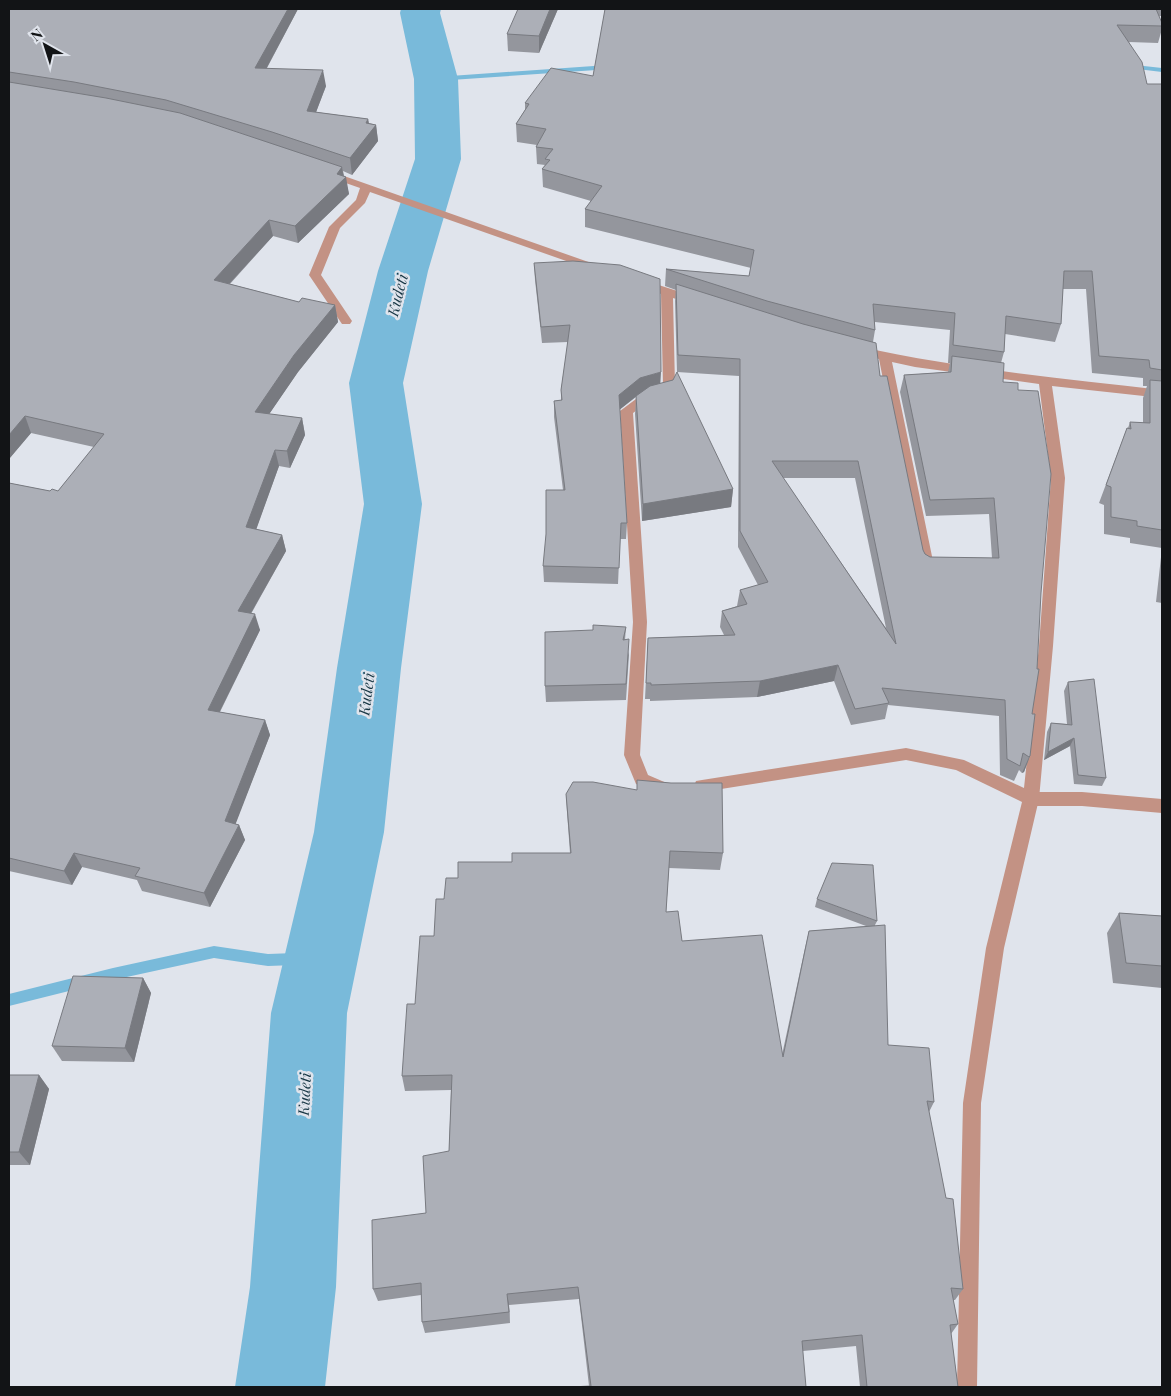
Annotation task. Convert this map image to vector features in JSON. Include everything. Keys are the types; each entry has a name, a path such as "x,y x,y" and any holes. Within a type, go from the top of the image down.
{"street":[{"path":"313,168 370,187 533,248 605,271"},
{"path":"346,320 315,275 335,228 361,201 370,187"},
{"path":"631,280 703,304"},
{"path":"667,292 669,386 667,393 644,399 626,411 640,622 632,755 642,779 669,792 906,754 959,764 1032,799 1082,799 1162,806"},
{"path":"847,348 915,363 1045,381 1162,394"},
{"path":"885,356 927,566"},
{"path":"967,1387 972,1103 995,948 1032,799 1058,478 1045,381"}],"building":[{"path":"9,9 288,9 255,68 323,70 307,111 368,119 366,123 376,125 350,158 166,100 74,82 9,72"},
{"path":"518,9 550,9 539,36 507,34"},
{"path":"605,9 1156,9 1162,26 1117,25 1142,62 1147,84 1162,84 1162,370 1150,368 1149,360 1099,356 1092,271 1064,271 1061,324 1006,316 1004,352 953,345 955,313 873,304 875,330 767,301 666,269 749,276 754,250 585,209 602,186 542,169 550,160 545,159 553,149 536,147 546,129 516,124 529,104 525,103 551,68 593,76"},
{"path":"9,82 106,98 180,113 342,167 337,174 346,177 295,226 269,220 214,280 299,302 302,298 335,305 294,355 255,412 302,418 287,451 275,450 246,527 282,535 238,611 255,614 208,710 265,720 225,821 239,825 204,893 135,876 140,868 74,853 64,871 9,858 9,483 58,491 104,434 25,416 9,435"},
{"path":"573,261 620,265 660,279 661,372 640,378 619,395 627,523 621,523 619,568 543,566 546,534 546,490 565,490 554,401 562,400 561,390 570,325 541,327 534,263"},
{"path":"676,284 803,324 876,343 880,376 887,376 923,550 930,557 999,558 994,498 930,500 904,375 951,372 952,356 1004,363 1003,382 1018,383 1018,390 1038,391 1051,474 1041,593 1037,669 1039,669 1032,714 1035,714 1030,756 1023,753 1020,766 1007,759 1005,700 882,688 889,703 855,709 838,665 760,681 651,685 651,683 646,683 648,638 735,635 722,611 747,604 740,590 768,582 740,531 740,359 678,355","holes":["772,461 858,461 896,644"]},
{"path":"677,372 733,489 643,504 636,396 650,386 673,380"},
{"path":"1150,380 1162,381 1162,530 1137,526 1137,521 1111,517 1111,487 1106,485 1127,428 1131,429 1130,422 1150,423"},
{"path":"593,625 626,627 623,640 629,639 626,684 545,686 545,632 593,630"},
{"path":"1094,679 1106,778 1078,775 1074,738 1048,752 1051,723 1072,725 1068,682"},
{"path":"637,780 671,783 722,783 723,853 670,851 666,912 678,911 682,941 762,935 783,1057 809,931 885,925 888,1045 929,1048 934,1102 927,1101 946,1198 953,1199 963,1289 951,1288 958,1324 950,1325 958,1387 867,1387 862,1335 802,1341 806,1387 570,1387 591,1386 578,1287 507,1294 509,1312 422,1322 421,1283 373,1289 372,1220 426,1213 423,1156 449,1151 452,1075 402,1076 407,1004 415,1004 420,936 434,936 436,899 444,899 446,878 458,878 458,862 512,862 512,853 571,853 566,794 573,782 593,782 637,790"},
{"path":"832,863 873,865 877,921 817,899"},
{"path":"1119,913 1162,916 1162,966 1126,963"},
{"path":"73,976 143,978 125,1048 52,1046"},
{"path":"9,1075 39,1075 19,1152 9,1152"}],"waterway":[{"name":"Kudeti","path":"280,1387 293,1287 309,1013 349,832 369,668 393,504 376,383 403,271 438,159 436,79 420,13 421,9"},
{"path":"1129,66 1162,70"},
{"path":"436,79 608,67"},
{"path":"9,1000 113,974 214,952 268,960 322,958"}]}
